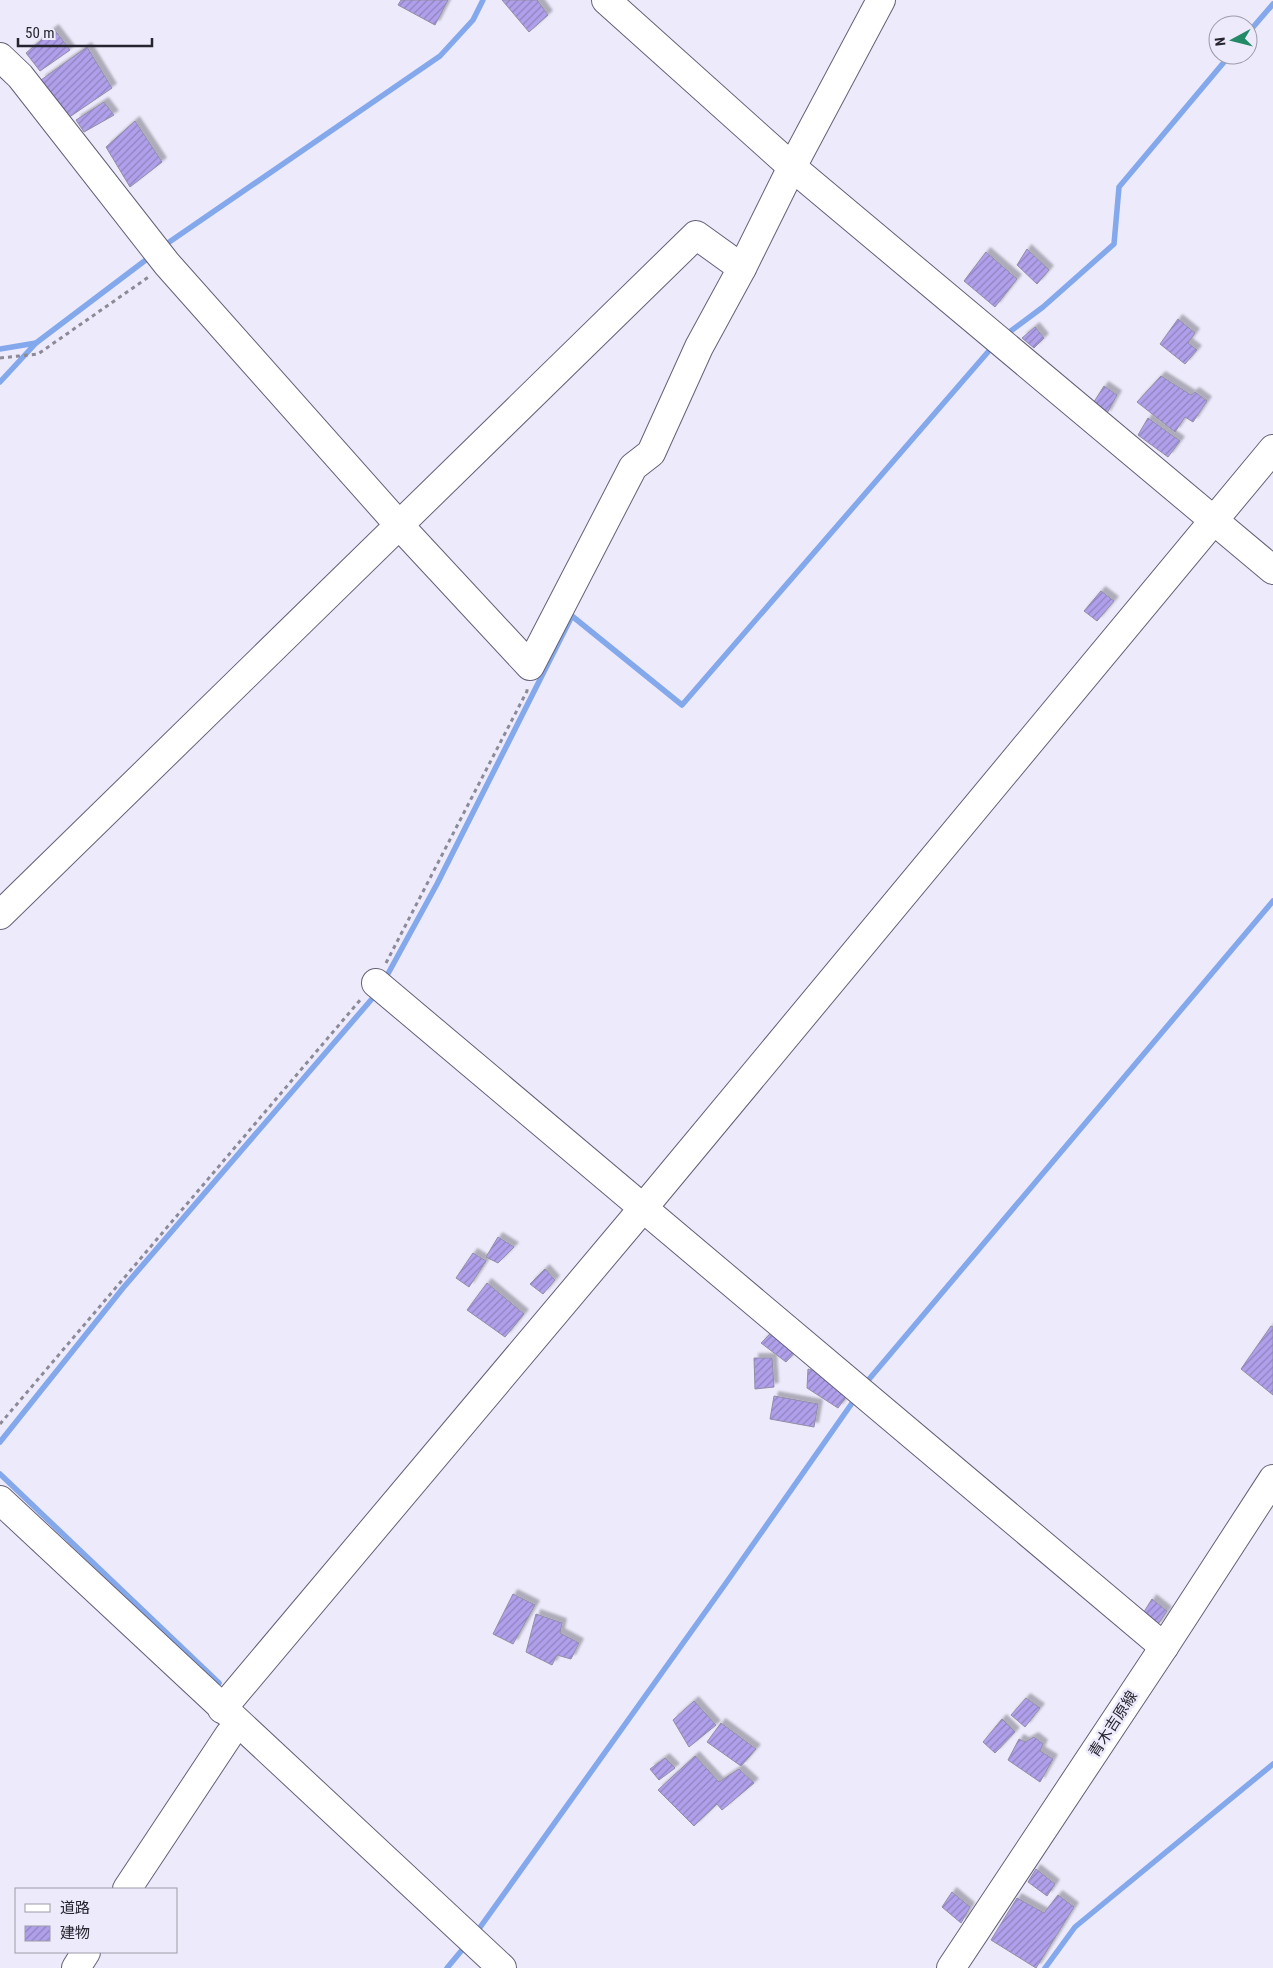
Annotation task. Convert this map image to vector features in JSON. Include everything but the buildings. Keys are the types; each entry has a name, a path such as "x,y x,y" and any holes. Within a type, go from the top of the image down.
{"street":[{"path":"606,0 792,167 1273,570"},
{"path":"0,57 20,76 166,264 399,525 530,666 633,467 651,453 699,347 881,0"},
{"path":"0,915 696,236 742,268"},
{"path":"222,1709 644,1208 1273,449"},
{"path":"376,982 1164,1647"},
{"name":"青木吉原線","path":"951,1968 1273,1479"},
{"path":"0,1500 502,1968"},
{"path":"129,1888 229,1735"},
{"path":"76,1968 85,1953"}],"path":[{"path":"0,358 38,354 166,264"},
{"path":"0,1424 376,982 527,690 530,666"}],"waterway":[{"path":"162,247 440,56 473,20 483,0"},
{"path":"1258,21 1273,4"},
{"path":"1004,336 1043,307 1114,244 1119,187 1222,65"},
{"path":"0,349 36,343 151,256"},
{"path":"0,382 36,343"},
{"path":"384,981 437,884 572,616 682,705 994,345"},
{"path":"865,1384 1273,901"},
{"path":"0,1442 123,1288 377,993"},
{"path":"476,1933 857,1396"},
{"path":"0,1474 219,1683"},
{"path":"1045,1968 1075,1927 1273,1764"},
{"path":"447,1968 467,1944"}]}
